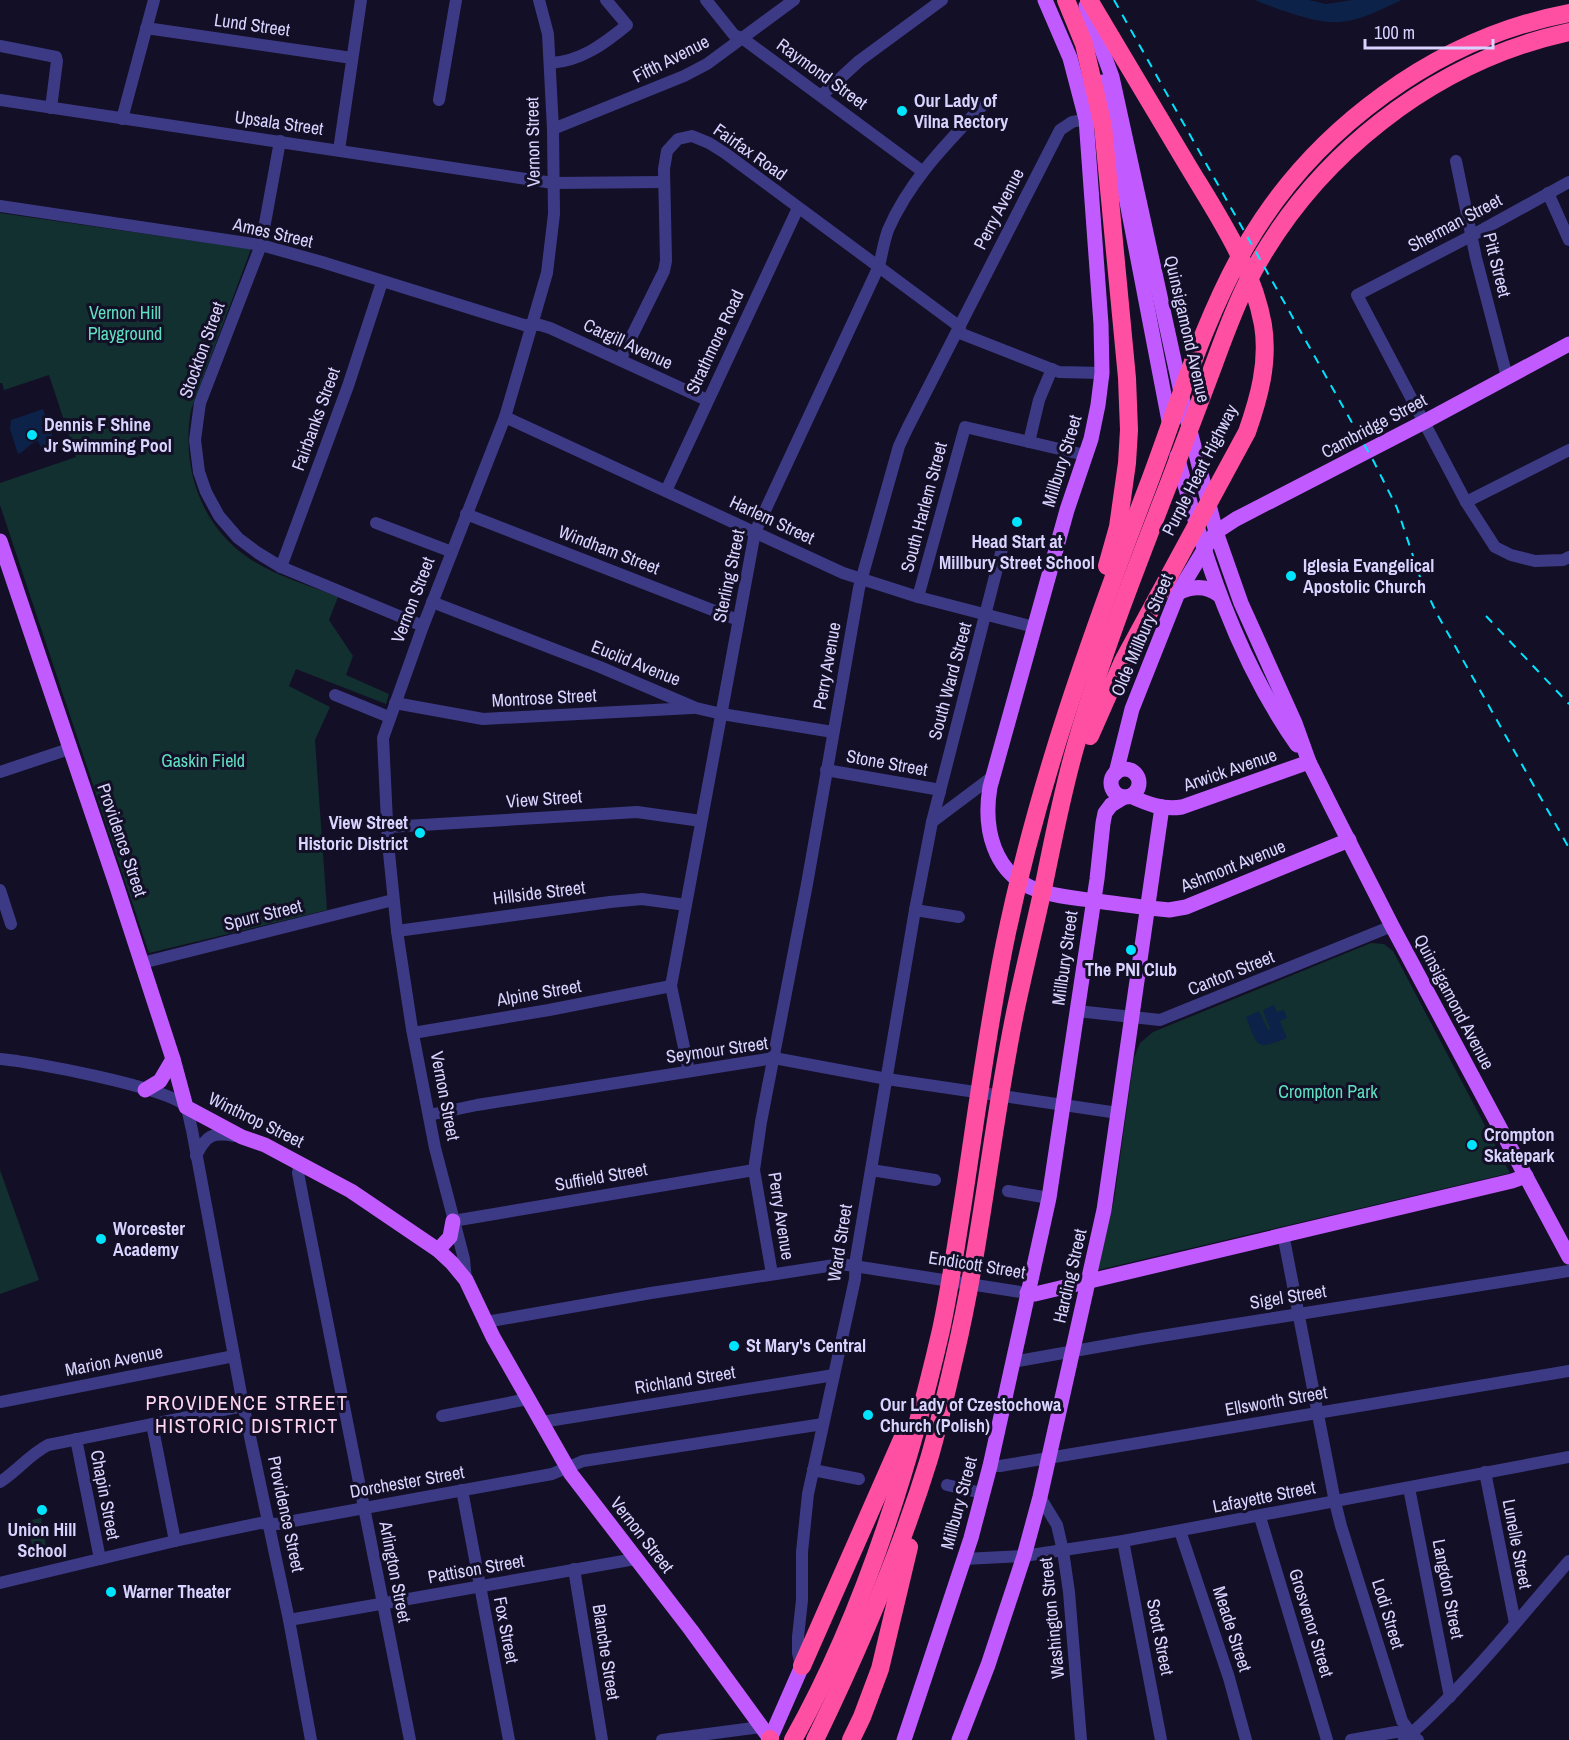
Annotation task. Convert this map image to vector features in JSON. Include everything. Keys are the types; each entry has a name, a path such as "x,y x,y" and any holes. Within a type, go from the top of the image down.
{"highway":[{"path":"1066,0 1084,44 1100,106 1106,145 1127,378 1129,430 1118,528 1069,703"},
{"name":"Purple Heart Highway","path":"1047,869 1093,728 1122,661 1171,589 1235,457 1256,408 1263,370 1263,327 1256,297 1232,240 1089,0"},
{"path":"793,1740 831,1663 884,1536 924,1400 949,1293 998,983 1023,862 1046,774 1141,503 1218,302 1247,244 1292,182 1346,125 1381,97 1423,69 1491,36 1515,27 1569,13"},
{"path":"851,1740 880,1670 896,1594 919,1510 954,1358 971,1273 1016,1007 1058,815 1079,735 1149,535 1241,295 1270,243 1302,200 1322,176 1361,138 1403,105 1479,62 1550,36 1569,32"},
{"path":"801,1666 905,1432 949,1293"},
{"path":"815,1740 875,1608 930,1456"}],"main road":[{"name":"Millbury Street","path":"904,1740 964,1559 990,1466 1049,1198 1094,901 1039,891 1021,882 1006,867 994,847 987,824 987,805 992,777 1067,510 1095,422 1102,373 1101,324 1086,119 1070,58 1045,0"},
{"name":"Quinsigamond Avenue","path":"1083,0 1102,48 1119,105 1167,334 1216,532 1241,603 1295,723 1309,762"},
{"name":"Quinsigamond Avenue","path":"1084,44 1095,63 1111,118 1171,433 1203,549 1219,595 1269,700 1309,762 1392,926 1569,1257"},
{"name":"Cambridge Street","path":"1203,549 1216,532 1236,519 1569,344"},
{"name":"Providence Street","path":"0,541 142,963 186,1107"},
{"name":"Olde Millbury Street","path":"1128,784 1124,739 1132,710 1171,589 1203,549"},
{"path":"1171,589 1196,587 1211,590 1219,595"},
{"name":"Arwick Avenue","path":"1128,784 1152,806 1176,808 1194,804 1309,762"},
{"path":"1094,901 1105,813 1128,784"},
{"name":"Harding Street","path":"959,1740 992,1656 1024,1556 1040,1497 1104,1210 1162,807"},
{"name":"Ashmont Avenue","path":"1094,901 1169,910 1186,907 1349,840"},
{"path":"145,1090 160,1081 173,1059"},
{"name":"Winthrop Street","path":"186,1107 242,1137 265,1145 351,1191 438,1250 466,1280"},
{"name":"Endicott Street","path":"1027,1293 1035,1294 1526,1176"},
{"path":"438,1250 450,1237 453,1221"},
{"name":"Vernon Street","path":"466,1280 486,1323 567,1468 692,1630 768,1736"},
{"name":"Ward Street","path":"768,1736 782,1714 801,1666"}],"street":[{"path":"122,118 154,0"},
{"path":"339,150 361,0"},
{"path":"439,100 456,0"},
{"name":"Vernon Street","path":"466,1280 464,1259 440,1168 429,1115 397,931 382,757 383,738 432,602 505,417 547,273 554,214 553,129 548,34 539,0"},
{"path":"551,63 587,54 627,25 606,0"},
{"name":"Raymond Street","path":"706,0 734,35 742,38 922,171"},
{"name":"Fifth Avenue","path":"553,129 684,76 706,64 794,0"},
{"path":"821,96 859,61 942,0"},
{"name":"Lund Street","path":"146,28 352,58"},
{"path":"0,46 56,57 51,108"},
{"name":"Upsala Street","path":"0,100 553,183 664,182"},
{"name":"Sterling Street","path":"688,1071 671,986 754,532 879,266 888,231 906,195 922,171 982,106"},
{"name":"Perry Avenue","path":"772,1274 754,1170 861,580 900,446 1060,130 1072,122 1086,119"},
{"name":"Fairfax Road","path":"620,360 664,271 667,243 665,156 669,147 682,137 695,136 725,153 879,266 958,330 1059,372 1102,373"},
{"name":"Stockton Street","path":"280,141 261,245 200,403 196,429 196,453 201,480 219,516 246,545 281,567 423,626"},
{"name":"Pitt Street","path":"1456,161 1471,236 1507,377"},
{"name":"Sherman Street","path":"1424,422 1357,295 1569,182"},
{"path":"1548,193 1569,240"},
{"name":"Ames Street","path":"0,206 261,245 524,325 532,325"},
{"name":"Strathmore Road","path":"666,491 798,208"},
{"name":"Fairbanks Street","path":"281,567 348,386 382,282"},
{"name":"Cargill Avenue","path":"532,325 550,328 707,400"},
{"path":"1052,369 1039,400 1029,442 1085,455"},
{"name":"Harlem Street","path":"505,417 861,580 1034,627"},
{"path":"1424,422 1466,502 1496,547 1511,555 1535,561 1563,560 1569,557"},
{"name":"South Harlem Street","path":"918,597 965,427 1029,442"},
{"path":"1466,502 1569,450"},
{"name":"Windham Street","path":"466,514 738,620"},
{"path":"376,523 452,552"},
{"name":"South Ward Street","path":"932,822 1002,549"},
{"name":"Euclid Avenue","path":"432,602 600,667 696,708 833,732"},
{"path":"335,695 389,717"},
{"name":"Montrose Street","path":"395,703 483,719 696,708"},
{"path":"0,772 69,749"},
{"name":"Stone Street","path":"826,770 935,789 940,792"},
{"path":"932,822 992,777"},
{"name":"View Street","path":"388,827 637,812 701,821"},
{"name":"Ward Street","path":"801,1666 798,1645 802,1600 802,1552 813,1470 855,1279 855,1266 871,1170 932,822"},
{"path":"0,890 11,924"},
{"name":"Hillside Street","path":"397,931 642,899 686,905"},
{"name":"Spurr Street","path":"142,963 393,900"},
{"path":"915,910 959,917"},
{"name":"Canton Street","path":"1077,1011 1160,1020 1392,926"},
{"name":"Alpine Street","path":"413,1033 671,986"},
{"name":"Seymour Street","path":"429,1115 774,1058 887,1079 1118,1113"},
{"name":"Winthrop Street","path":"0,1059 59,1069 145,1090 175,1099 186,1107"},
{"name":"Providence Street","path":"186,1107 243,1406 289,1620 311,1740"},
{"path":"196,1156 209,1137 219,1134 242,1137"},
{"name":"Arlington Street","path":"300,1163 298,1173 410,1740"},
{"name":"Suffield Street","path":"453,1221 754,1170"},
{"path":"871,1170 936,1180"},
{"path":"1008,1191 1049,1198"},
{"name":"Lodi Street","path":"1283,1234 1335,1502 1402,1721 1411,1738"},
{"name":"Endicott Street","path":"486,1323 832,1265 855,1266 1027,1293"},
{"name":"Sigel Street","path":"1013,1362 1569,1271"},
{"name":"Marion Avenue","path":"0,1402 234,1356"},
{"name":"Ellsworth Street","path":"990,1466 1569,1371"},
{"name":"Richland Street","path":"542,1424 548,1421 834,1375"},
{"path":"442,1416 528,1399"},
{"path":"0,1482 11,1475 32,1454 48,1445 243,1406"},
{"path":"152,1424 175,1541"},
{"name":"Dorchester Street","path":"0,1583 260,1523 277,1524 552,1474 583,1461 823,1424"},
{"name":"Chapin Street","path":"76,1439 100,1559"},
{"name":"Lafayette Street","path":"964,1559 1024,1556 1123,1541 1569,1457"},
{"path":"813,1470 859,1479"},
{"name":"Lunelle Street","path":"1485,1472 1515,1623"},
{"path":"947,1485 982,1493"},
{"name":"Langdon Street","path":"1409,1488 1450,1697"},
{"name":"Fox Street","path":"462,1491 509,1740"},
{"name":"Washington Street","path":"1040,1497 1057,1524 1063,1551 1069,1592 1081,1740"},
{"name":"Grosvenor Street","path":"1260,1517 1327,1740"},
{"name":"Meade Street","path":"1180,1531 1229,1678 1246,1740"},
{"name":"Scott Street","path":"1123,1541 1161,1740"},
{"name":"Pattison Street","path":"289,1620 635,1559"},
{"path":"1351,1740 1396,1732 1411,1738 1569,1561"},
{"name":"Blanche Street","path":"574,1569 602,1740"},
{"path":"662,1740 768,1736"}],"green space":[{"path":"0,213 251,249 191,410 189,452 198,493 218,530 250,559 281,575 338,597 329,620 353,656 346,675 389,694 386,704 296,669 289,686 330,707 315,740 327,910 149,953 0,505 0,483 76,457 49,375 4,390 0,383"},
{"name":"Crompton Park","path":"1371,943 1384,944 1393,951 1510,1173 1098,1270 1114,1200 1134,1058 1140,1043 1153,1032"},
{"path":"0,1170 39,1280 0,1294"},
{"path":"41,1518 46,1546 33,1549 26,1521"}],"water":[{"path":"1254,0 1309,0 1326,4 1352,0 1402,0 1364,17 1330,22 1308,18"},
{"name":"Dennis F Shine Jr Swimming Pool","path":"43,409 57,449 44,454 38,441 18,454 10,429 11,420"},
{"path":"1274,1005 1277,1012 1284,1010 1287,1018 1280,1021 1287,1038 1269,1044 1259,1044 1246,1017 1259,1011 1268,1030 1270,1029 1263,1010"}],"railway":[{"path":"1114,0 1373,460 1397,508 1421,580 1437,614 1569,848"},
{"path":"1486,616 1569,704"}],"place":[{"name":"Our Lady of Vilna Rectory","path":"902,111"},
{"name":"Dennis F Shine Jr Swimming Pool","path":"32,435"},
{"name":"Head Start at Millbury Street School","path":"1017,522"},
{"name":"Iglesia Evangelical Apostolic Church","path":"1291,576"},
{"name":"View Street Historic District","path":"420,833"},
{"name":"The PNI Club","path":"1131,950"},
{"name":"Crompton Skatepark","path":"1472,1145"},
{"name":"Worcester Academy","path":"101,1239"},
{"name":"St Mary's Central","path":"734,1346"},
{"name":"Our Lady of Czestochowa Church (Polish)","path":"868,1415"},
{"name":"Union Hill School","path":"42,1510"},
{"name":"Warner Theater","path":"111,1592"}],"district":[{"name":"PROVIDENCE STREET HISTORIC DISTRICT","path":"247,1414"}],"park label":[{"name":"Vernon Hill Playground","path":"125,323"},
{"name":"Gaskin Field","path":"203,761"}]}
